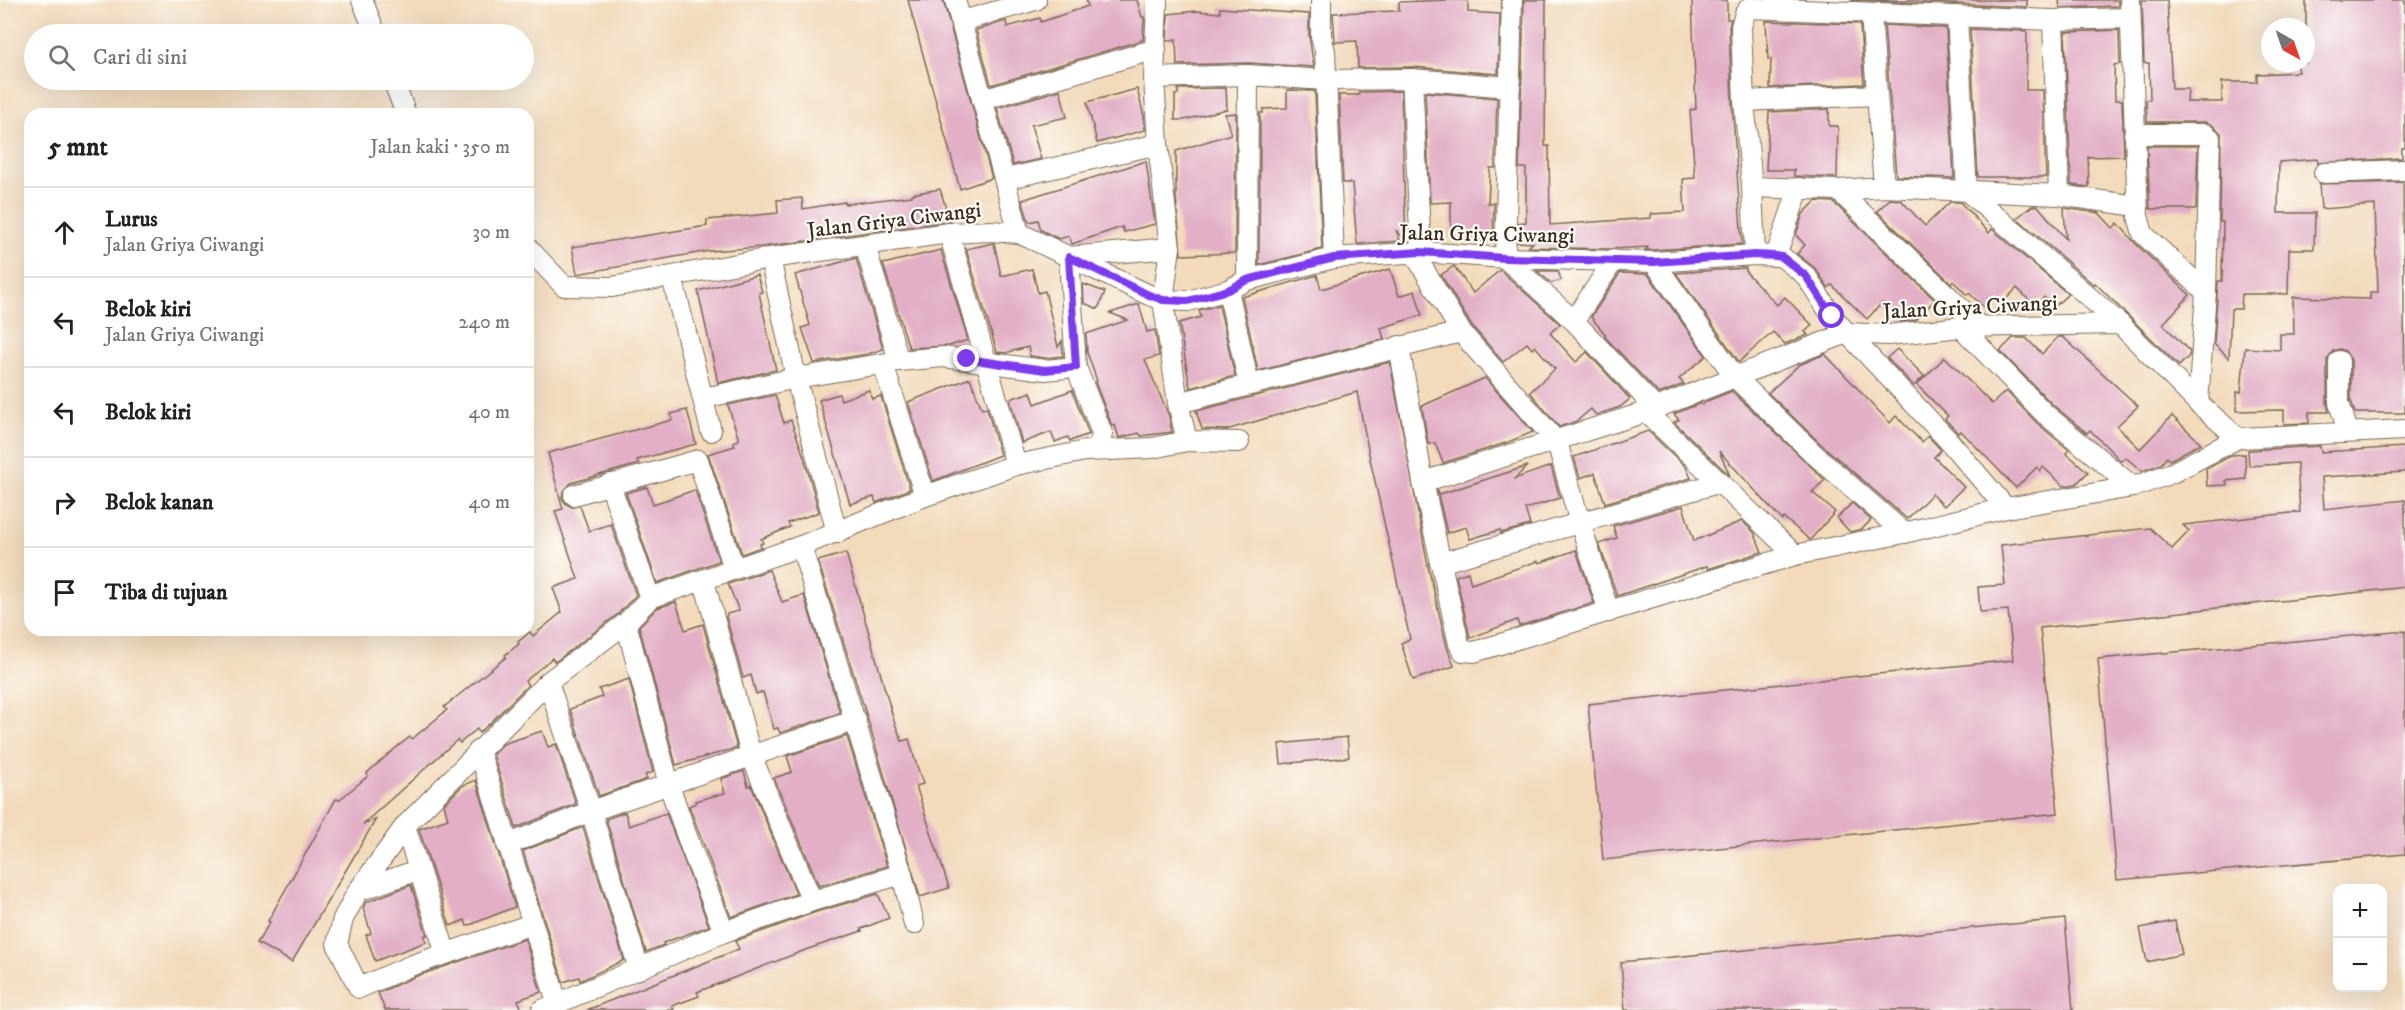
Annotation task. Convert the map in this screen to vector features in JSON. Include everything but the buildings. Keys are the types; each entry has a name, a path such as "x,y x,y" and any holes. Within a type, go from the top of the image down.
{"street":[{"path":"362,0 372,24"},
{"path":"955,0 1019,232"},
{"path":"962,21 1036,0"},
{"path":"1157,0 1154,78 1158,144 1170,248 1163,300 1178,403 1187,441"},
{"path":"1321,0 1321,36 1325,51 1334,258"},
{"path":"1512,0 1505,258 1574,321 1651,411 1718,483 1795,555"},
{"path":"1755,255 1741,27 1749,8 2053,20 2130,9 2137,206 2143,234 2206,292"},
{"path":"1871,14 1884,187"},
{"path":"1958,17 1967,190 2120,324 2198,403 2238,438"},
{"path":"2053,20 2059,195"},
{"path":"982,100 1156,49"},
{"path":"1154,78 1248,75 1325,80 1412,79 1510,87"},
{"path":"1247,280 1248,75"},
{"path":"1412,79 1417,253 1461,332 1557,442 1609,612"},
{"path":"397,90 404,108"},
{"path":"1744,101 1877,95"},
{"path":"2134,134 2205,135 2210,138 2206,292 2198,403"},
{"path":"1006,179 1158,144"},
{"path":"2324,173 2405,170"},
{"path":"1752,187 1838,190 1884,187 1967,190 2059,195 2137,206"},
{"path":"1776,256 1799,188"},
{"path":"1838,190 1970,327 2045,414 2133,487"},
{"name":"Jalan Griya Ciwangi","path":"534,254 564,286 612,287 770,258 949,233 1019,232 1132,288 1163,300 1188,301 1228,290 1247,280 1334,258 1417,253 1654,262 1755,255 1782,257 1806,276 1832,316 1847,333 1888,335 1970,327 2120,324"},
{"path":"949,233 1016,465"},
{"path":"865,245 891,362 925,496"},
{"path":"1089,452 1099,444 1102,433 1076,367 1069,257 1170,248"},
{"path":"770,258 796,378 837,533"},
{"path":"1574,321 1614,260"},
{"path":"1654,262 1735,376 1814,454 1904,533"},
{"path":"672,277 711,431"},
{"path":"1228,290 1249,385"},
{"path":"1178,403 1461,332"},
{"path":"1423,482 1651,411 1847,333 1948,441 2006,508"},
{"path":"1399,346 1440,563 1459,644 1467,652 1474,652 1795,555 1904,533 2006,508 2133,487 2172,473 2238,438 2405,430"},
{"path":"704,398 796,378 891,362 943,357 1045,370 1076,367"},
{"path":"2339,361 2339,403 2348,431"},
{"path":"532,924 358,988 337,944 343,920 358,891 405,826 548,682 626,623 650,598 837,533 925,496 1016,465 1089,452 1152,448 1187,441 1239,442"},
{"path":"574,495 698,460 734,568"},
{"path":"1440,563 1718,483"},
{"path":"610,484 650,598"},
{"path":"801,546 856,720 902,874 914,924"},
{"path":"704,581 751,755 812,901"},
{"path":"626,623 669,785 724,932"},
{"path":"548,682 591,811 639,969"},
{"path":"507,845 591,811 856,720"},
{"path":"479,750 532,924 549,1006 724,932 812,901 902,874"},
{"path":"405,826 446,954"},
{"path":"358,891 418,870"}],"route":[{"path":"967,359 1025,369 1076,367 1069,257 1149,295 1163,300 1188,301 1228,290 1247,280 1334,258 1420,252 1505,258 1654,262 1755,255 1776,256 1782,257 1806,276 1832,316"}]}
